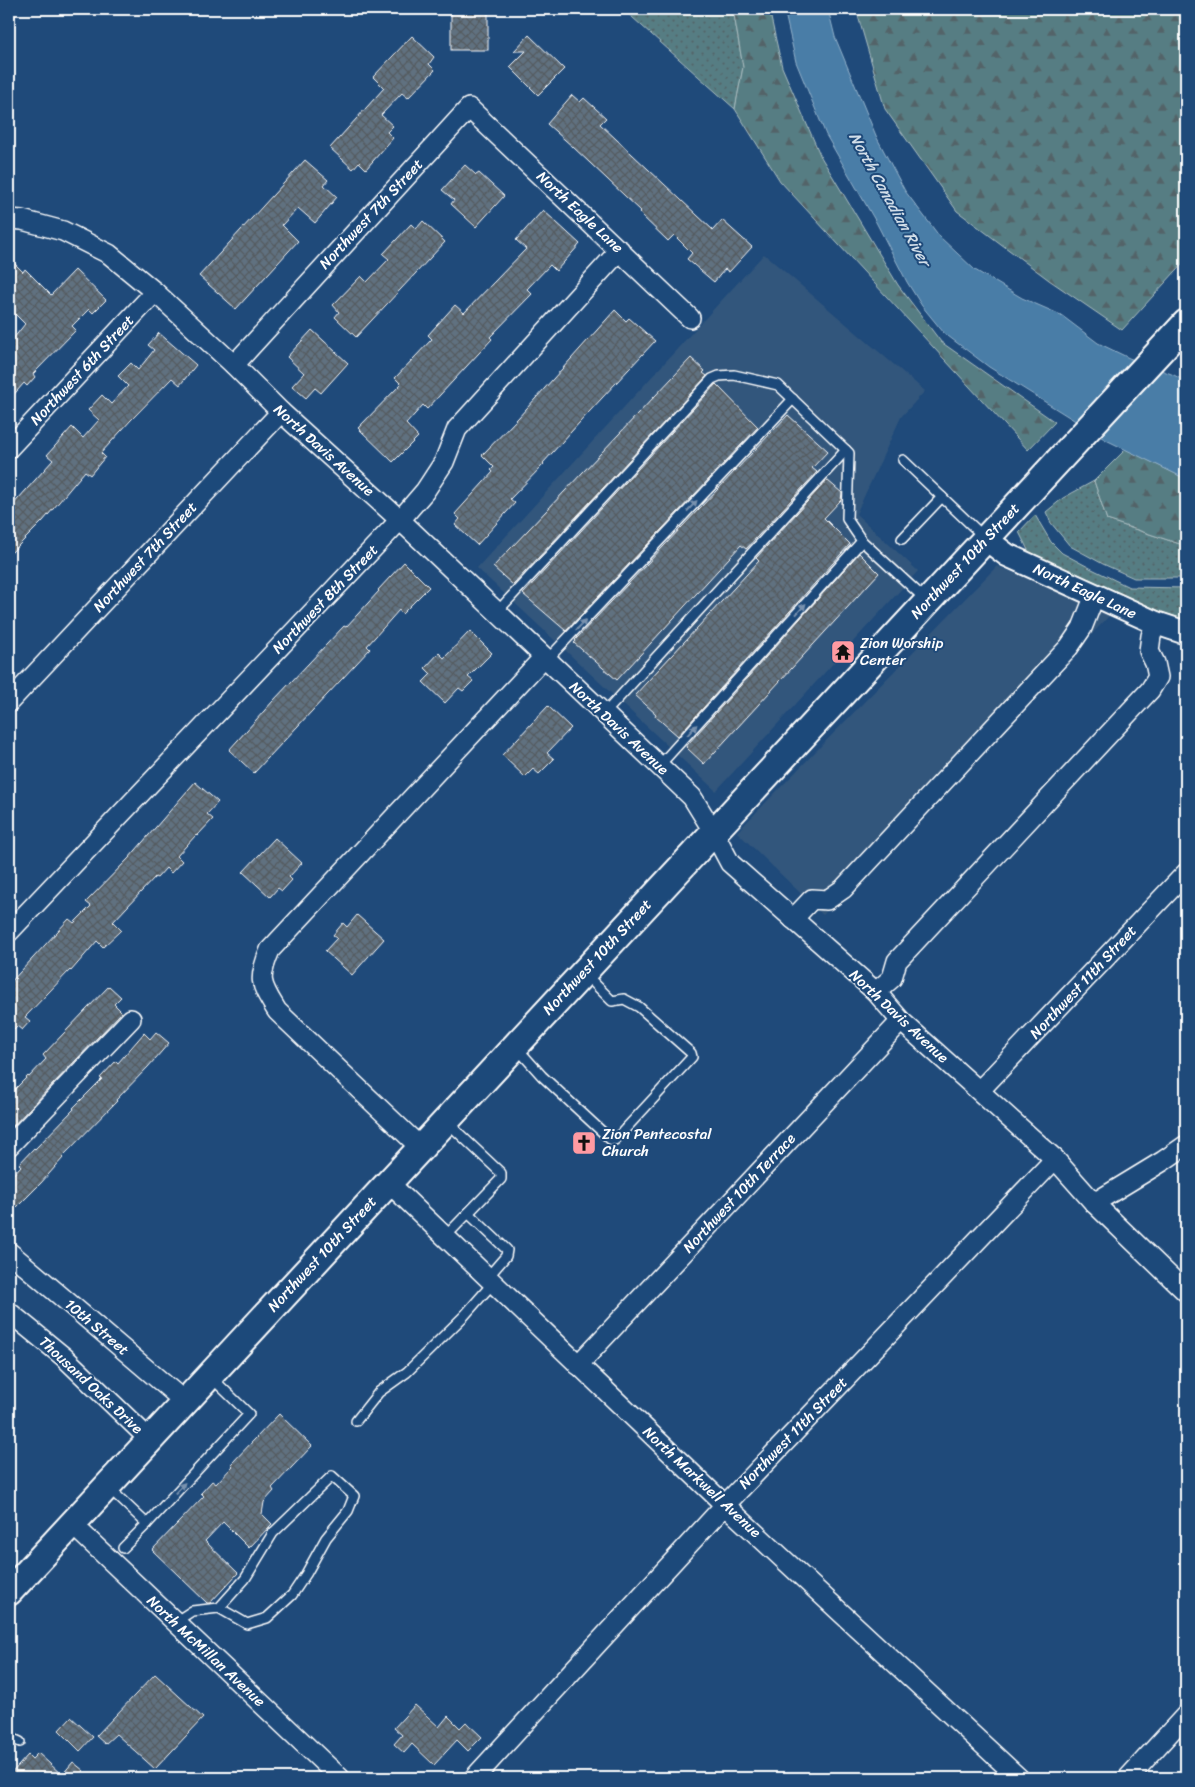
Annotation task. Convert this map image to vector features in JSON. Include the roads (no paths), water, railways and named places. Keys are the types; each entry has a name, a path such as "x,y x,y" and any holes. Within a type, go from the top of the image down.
{"main road":[{"name":"Northwest 10th Street","path":"9,1592 1186,323"}],"street":[{"name":"North Eagle Lane","path":"469,108 690,318"},
{"name":"Northwest 7th Street","path":"234,365 469,108"},
{"name":"North Davis Avenue","path":"9,218 63,231 109,254 154,292 234,365 281,412 400,520 692,797 730,863 876,992 901,1021 1055,1159 1094,1203 1186,1292"},
{"name":"Northwest 8th Street","path":"9,932 400,520 424,491 444,462 457,429 620,250"},
{"name":"Northwest 6th Street","path":"9,448 154,292"},
{"name":"Northwest 7th Street","path":"9,702 281,412"},
{"name":"North Eagle Lane","path":"986,539 1007,555 1184,634"},
{"path":"794,919 812,899 827,900 843,889 1069,647 1082,628 1095,595"},
{"path":"876,992 892,978 897,961 1150,690 1158,678 1155,664 1149,651 1151,636 1156,623"},
{"path":"421,1148 277,1011 263,987 262,968 270,950 545,658"},
{"name":"Northwest 11th Street","path":"980,1090 1186,873"},
{"path":"9,1146 131,1019"},
{"name":"Northwest 10th Terrace","path":"578,1365 901,1021"},
{"path":"1094,1203 1186,1145"},
{"name":"Northwest 11th Street","path":"474,1778 725,1505 1055,1159"},
{"name":"North Markwell Avenue","path":"389,1183 725,1505 1018,1778"},
{"name":"10th Street","path":"9,1252 185,1402"},
{"name":"Thousand Oaks Drive","path":"9,1312 64,1357 150,1440"},
{"name":"North McMillan Avenue","path":"72,1524 340,1778"},
{"path":"1128,1778 1186,1715"}],"lane":[{"path":"497,612 712,379 718,376 734,375 778,385 846,450 849,461 847,519 862,541 928,601"},
{"path":"545,658 793,399"},
{"path":"604,714 846,450"},
{"path":"903,460 986,539"},
{"path":"902,539 942,497"},
{"path":"659,766 862,541"},
{"path":"515,1046 542,1076 610,1139 615,1140 692,1057 691,1053 639,1007 624,999 612,1001 583,972"},
{"path":"445,1237 501,1178 501,1173 446,1121"},
{"path":"356,1421 379,1392 407,1372 464,1316 506,1256 507,1250 468,1213"},
{"path":"123,1548 249,1414 210,1376"},
{"path":"175,1622 192,1611 219,1608 247,1624 267,1618 292,1595 326,1538 348,1511 354,1496 332,1476 273,1533 245,1579 219,1608"},
{"path":"107,1487 146,1524"},
{"path":"9,1736 20,1742"}],"water":[{"name":"North Canadian River","path":"784,9 828,9 835,37 877,138 905,191 940,237 975,270 1022,298 1061,315 1098,343 1129,358 1174,375 1186,382 1186,479 1106,440 989,367 944,333 922,306 907,282 876,222 826,135 796,62"}],"place":[{"name":"Zion Worship Center","path":"843,652"},
{"name":"Zion Pentecostal Church","path":"584,1143"}]}
